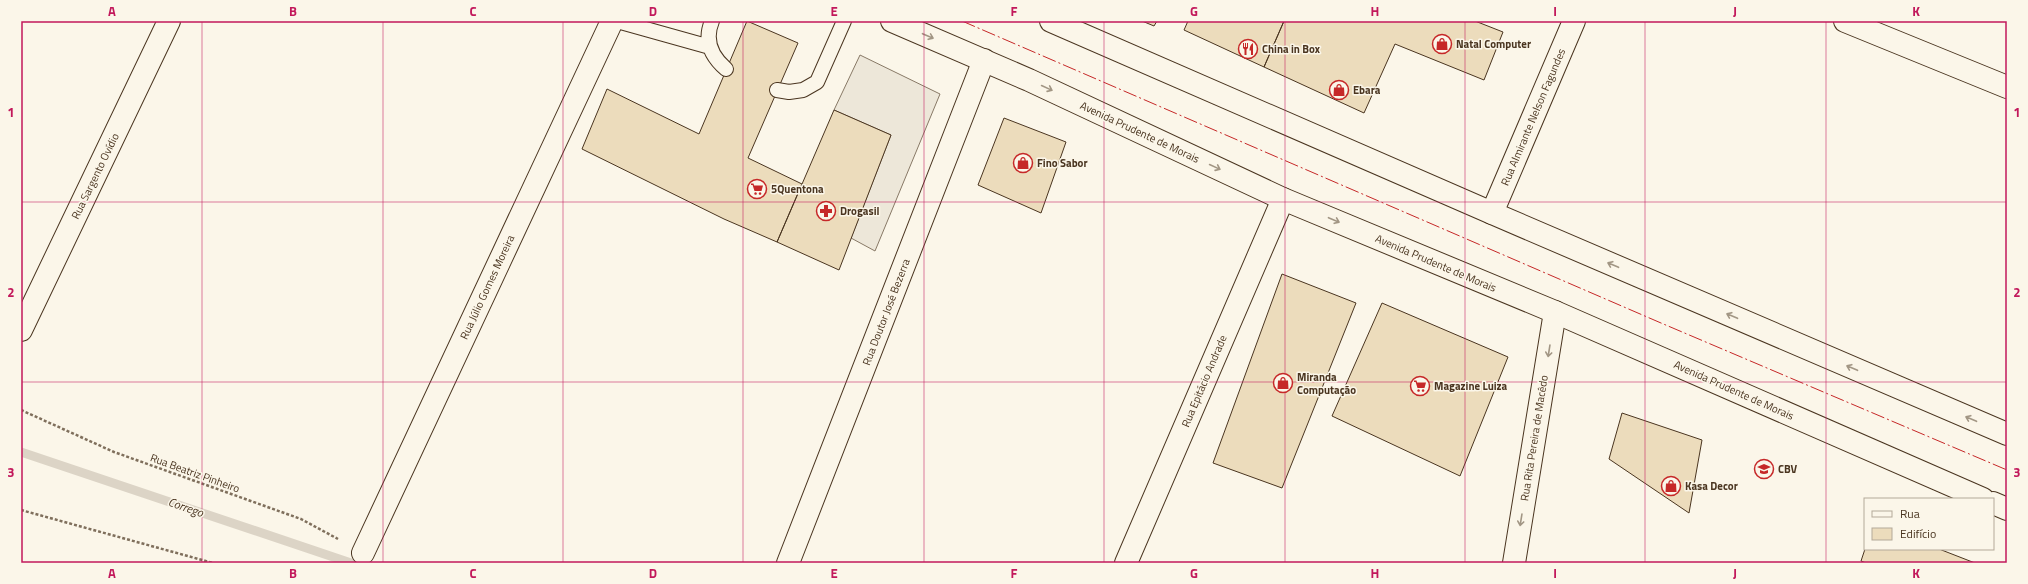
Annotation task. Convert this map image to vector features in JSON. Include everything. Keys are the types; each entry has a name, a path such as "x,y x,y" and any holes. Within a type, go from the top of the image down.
{"street":[{"name":"Rua Sargento Ovídio","path":"21,330 169,21"},
{"name":"Rua Júlio Gomes Moreira","path":"363,553 612,21"},
{"name":"Avenida Prudente de Morais","path":"892,21 984,60 1283,199 1555,312 1981,498"},
{"name":"Rua Almirante Nelson Fagundes","path":"1492,214 1574,21"},
{"path":"1845,21 2007,87"},
{"path":"1058,22 1492,214 2007,434"},
{"name":"Rua Doutor José Bezerra","path":"788,563 984,60"},
{"name":"Rua Epitácio Andrade","path":"1126,563 1283,199"},
{"name":"Rua Rita Pereira de Macêdo","path":"1514,563 1555,312"},
{"path":"1994,503 2007,509"}],"lane":[{"path":"617,21 710,47"},
{"path":"712,21 709,28 710,47 716,60 726,69"},
{"path":"777,90 789,92 802,90 817,82 844,21"}],"path":[{"name":"Rua Beatriz Pinheiro","path":"21,410 114,452 301,519 363,553"},
{"path":"21,510 213,563"}],"shaded area":[{"path":"860,55 940,94 875,251 851,238 891,135 834,110"}],"building":[{"path":"747,21 798,43 748,158 802,184 777,242 724,219 582,149 607,89 699,134"},
{"path":"1142,21 1157,21 1154,26"},
{"name":"China in Box","path":"1188,21 1284,21 1264,67 1184,30"},
{"path":"1284,21 1475,21 1503,32 1484,80 1395,44 1364,113 1264,67"},
{"name":"Drogasil","path":"834,110 891,135 839,270 777,242"},
{"name":"Fino Sabor","path":"1004,118 1066,142 1041,213 978,185"},
{"name":"Miranda Computação","path":"1282,274 1356,303 1282,488 1213,463"},
{"name":"Magazine Luiza","path":"1382,303 1508,357 1460,476 1332,416"},
{"name":"Kasa Decor","path":"1622,413 1702,440 1689,513 1609,459"},
{"path":"1865,550 1942,550 1975,563 1866,563 1861,561"}],"waterway":[{"name":"Corrego","path":"21,452 351,563"}],"power":[{"path":"962,21 1661,323 2007,470"}],"place":[{"name":"Natal Computer","path":"1442,44"},
{"name":"China in Box","path":"1248,49"},
{"name":"Ebara","path":"1339,90"},
{"name":"Fino Sabor","path":"1023,163"},
{"name":"5Quentona","path":"757,189"},
{"name":"Drogasil","path":"826,211"},
{"name":"Miranda Computação","path":"1283,383"},
{"name":"Magazine Luiza","path":"1420,386"},
{"name":"CBV","path":"1764,469"},
{"name":"Kasa Decor","path":"1671,486"}]}
